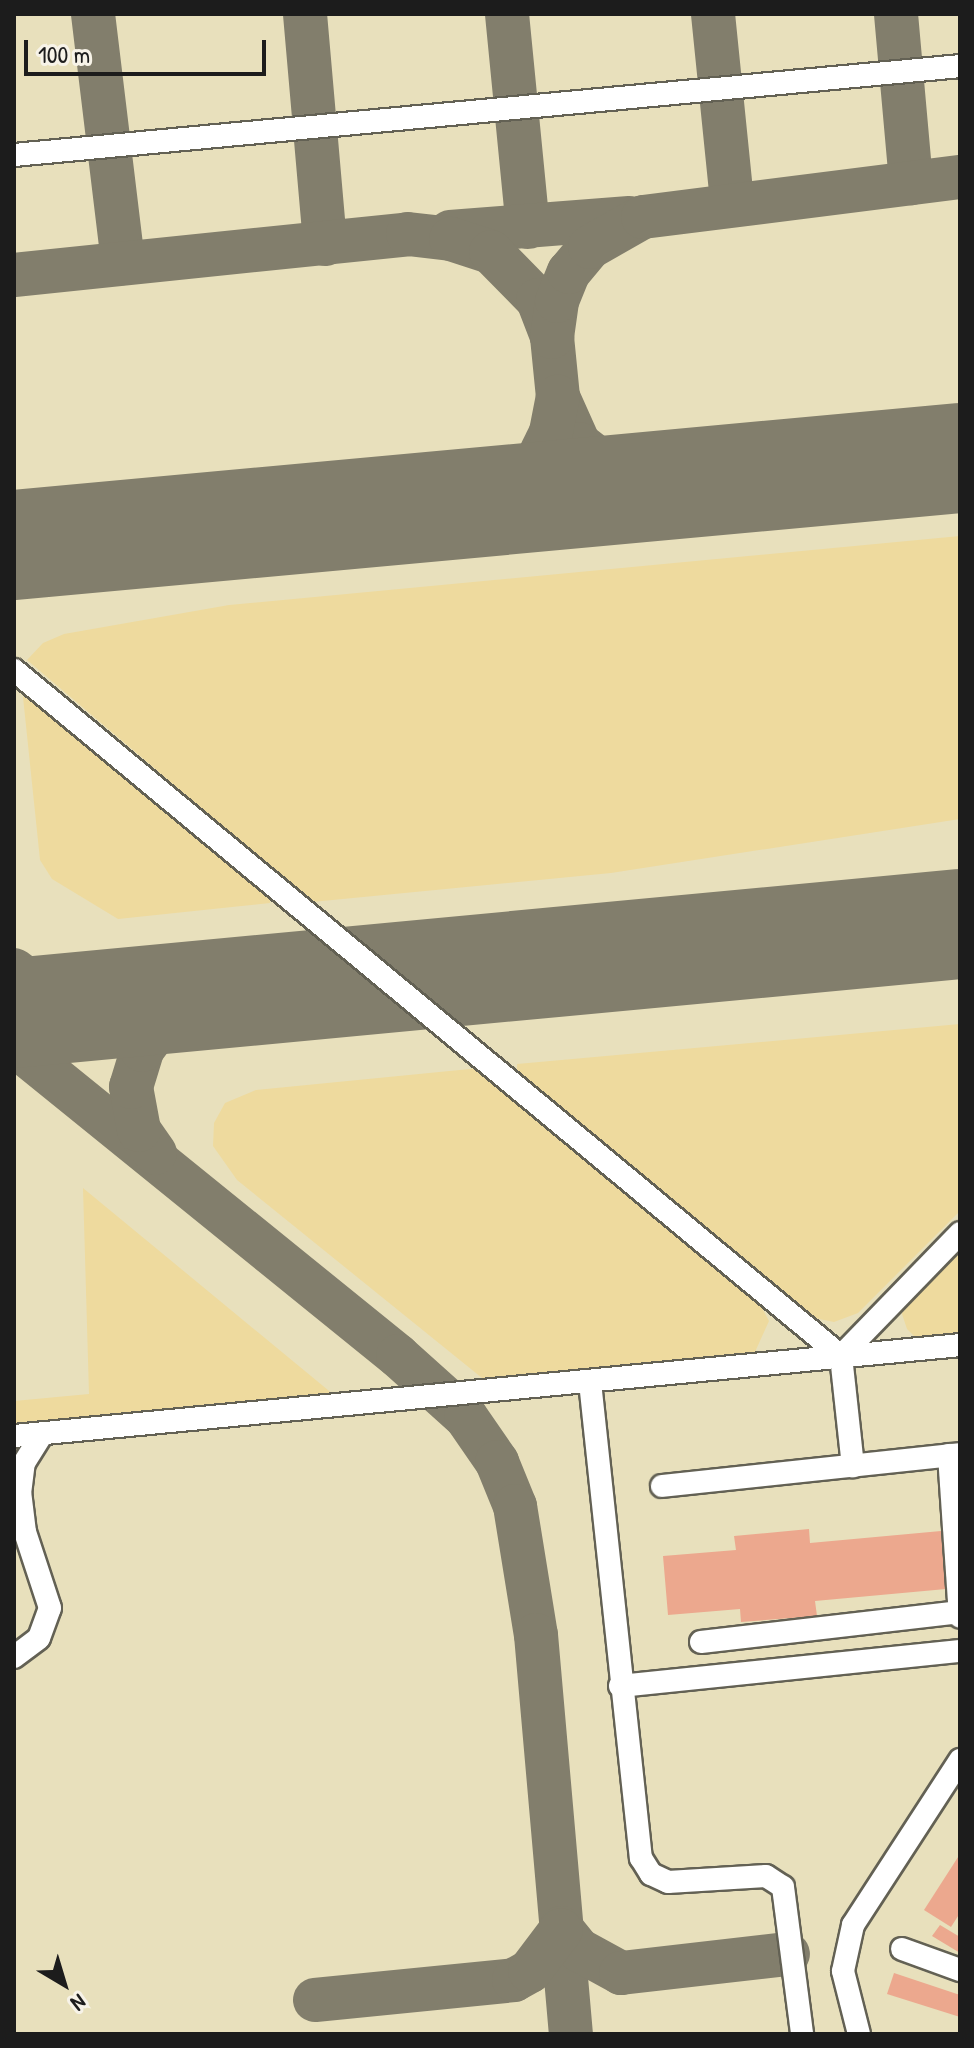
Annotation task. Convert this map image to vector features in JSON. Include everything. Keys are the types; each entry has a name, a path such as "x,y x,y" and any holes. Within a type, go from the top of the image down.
{"lane":[{"path":"14,155 960,66"},
{"path":"14,670 841,1356 853,1466"},
{"path":"841,1356 960,1233"},
{"path":"14,1436 960,1345"},
{"path":"590,1382 620,1686 645,1866 659,1879 677,1884 776,1879 785,1897 802,2034"},
{"path":"14,1657 39,1638 50,1608 25,1532 20,1494 24,1463 42,1434"},
{"path":"662,1486 954,1455 960,1613 701,1642"},
{"path":"849,1626 854,1662"},
{"path":"738,1638 743,1674"},
{"path":"620,1686 960,1651"},
{"path":"859,2034 843,1971 853,1925 960,1760"},
{"path":"902,1949 960,1970"}],"sand":[{"path":"960,536 960,819 611,873 312,902 27,660 43,643 64,634 229,605"},
{"path":"29,695 270,894 270,903 118,919 52,879 40,860 23,697"},
{"path":"960,1024 960,1211 858,1313 834,1322 814,1318 517,1074 517,1064"},
{"path":"480,1068 756,1297 769,1321 755,1352 745,1358 487,1382 237,1180 213,1146 214,1123 225,1103 256,1090"},
{"path":"83,1188 334,1395 14,1425 14,1401 89,1394"},
{"path":"960,1240 960,1339 916,1338 907,1329 900,1308"}],"building":[{"path":"809,1529 810,1543 941,1531 946,1589 815,1601 817,1616 741,1622 740,1609 668,1615 663,1556 736,1550 734,1536"},
{"path":"960,1854 960,1913 951,1927 924,1910"},
{"path":"940,1925 960,1937 960,1953 932,1936"},
{"path":"894,1973 960,1995 960,2017 887,1994"}],"taxiway":[{"path":"93,14 123,263"},
{"path":"305,14 325,244"},
{"path":"507,14 528,227"},
{"path":"713,14 732,202"},
{"path":"896,14 911,183"},
{"path":"552,337 557,301 569,272 590,247 643,217 960,177"},
{"path":"450,232 629,218"},
{"path":"14,275 408,234 451,239 491,252 538,300 552,337 558,397 579,444 619,475 662,487"},
{"path":"486,501 538,459 551,432 558,397"},
{"path":"14,557 43,541"},
{"path":"942,926 960,922"},
{"path":"14,970 52,998 93,1005"},
{"path":"155,1153 139,1130 131,1087 142,1050 166,1018 209,994"},
{"path":"14,1045 398,1356 466,1417 497,1462 515,1506 536,1635 571,2034"},
{"path":"561,1928 579,1950 621,1973 788,1954"},
{"path":"315,2000 514,1980 530,1971 561,1930"}],"runway":[{"path":"14,545 960,458"},
{"path":"14,1013 960,924"}]}
